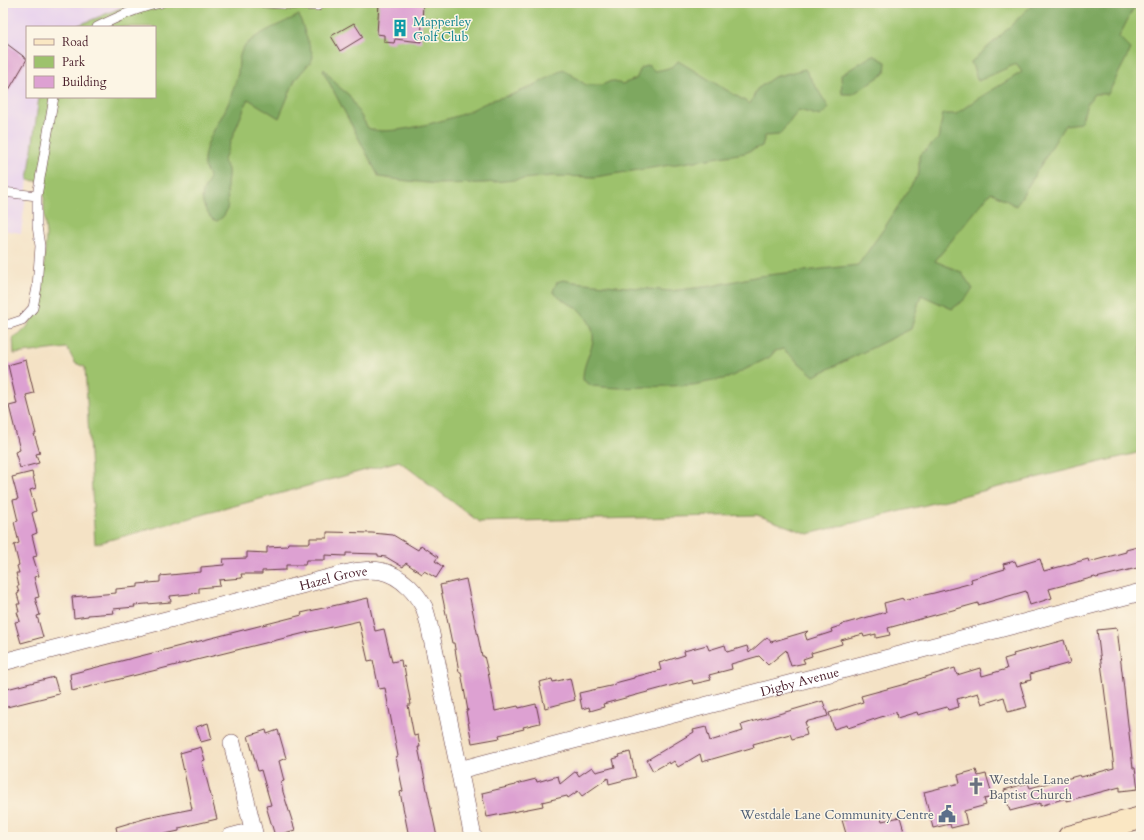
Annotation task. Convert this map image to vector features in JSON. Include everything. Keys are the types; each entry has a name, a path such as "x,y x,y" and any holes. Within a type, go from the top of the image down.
{"street":[{"name":"Hazel Grove","path":"3,662 348,573 365,570 384,571 399,578 413,591 424,607 431,634 473,837"},
{"name":"Digby Avenue","path":"459,770 1141,594"},
{"path":"230,837 254,834 232,743"},
{"path":"1082,835 1141,818"}],"lane":[{"path":"99,26 116,18 161,3"},
{"path":"264,3 318,6"},
{"path":"3,324 10,324 22,320 33,308 37,287 40,246 37,226 37,196 54,98"},
{"path":"3,192 37,196"}],"shaded area":[{"path":"3,3 133,3 76,26 26,26 26,98 39,98 21,233 3,230"}],"green space":[{"path":"133,3 1141,3 1141,452 808,534 757,515 479,522 399,461 95,544 85,367 75,363 67,348 14,354 13,337 19,335 27,327 36,313 42,292 46,235 44,182 28,180 39,98 156,98 156,26 76,26"},
{"path":"1034,3 1138,3 1132,11 1119,37 1131,49 1108,94 1094,94 1087,104 1081,123 1065,125 1016,206 991,192 935,261 961,272 973,289 964,300 952,309 921,295 911,329 814,376 783,349 775,351 770,357 728,378 693,385 620,388 592,386 583,380 586,362 592,347 593,331 582,313 554,293 553,291 557,282 563,280 670,291 712,286 759,276 858,265 885,227 919,173 919,156 938,139 943,114 956,114 974,101 1022,72 1016,64 978,81 971,62"},
{"path":"299,15 313,56 312,60 295,80 279,118 248,99 223,162 228,169 227,210 222,218 217,221 212,219 205,209 202,201 204,189 209,178 204,166 205,155 210,138 224,113 231,96 238,73 241,53 244,47 255,38"},
{"path":"873,55 886,62 885,73 853,94 842,94 841,75"},
{"path":"678,61 750,104 757,89 774,77 805,69 829,108 820,116 799,110 779,135 765,136 762,146 745,153 595,177 552,176 485,183 438,184 379,177 323,71 324,69 339,87 349,95 368,128 386,131 412,128 448,119 498,98 527,89 563,69 586,85 602,85 611,81 622,84 636,79 641,68 648,65 655,71 670,67"}],"building":[{"name":"Mapperley Golf Club","path":"379,3 423,3 421,42 395,39 394,43 384,42 384,35 377,34"},
{"path":"354,23 363,37 340,51 331,36"},
{"path":"3,41 26,58 26,61 3,100"},
{"path":"26,360 34,393 26,395 36,434 34,434 40,453 36,454 39,463 20,468 15,452 20,450 9,406 17,404 8,365"},
{"path":"32,472 36,488 30,490 36,511 32,513 37,533 32,535 37,556 33,557 39,576 34,577 39,597 35,598 40,615 37,616 43,637 21,643 15,622 20,621 17,612 19,612 17,604 20,604 17,594 19,593 17,586 19,586 16,573 19,573 17,566 19,565 14,545 19,543 14,522 18,521 13,500 18,499 12,477"},
{"path":"327,532 393,535 418,550 421,545 438,557 435,561 443,567 436,578 424,571 422,574 406,563 403,567 386,557 378,556 378,554 346,553 346,556 325,555 325,560 306,560 305,565 286,565 286,570 262,571 262,574 241,574 242,578 219,580 220,586 199,588 199,593 170,596 171,602 134,605 135,607 113,609 114,613 88,615 74,618 72,597 116,593 116,589 138,587 138,584 160,582 160,576 201,572 201,567 224,565 223,559 247,558 247,552 267,553 267,547 287,546 288,543 310,543 310,538 327,538"},
{"path":"1141,546 1141,567 1049,589 1052,598 1030,605 1026,591 888,628 890,635 876,638 876,634 864,637 863,634 841,640 842,644 811,653 812,656 803,659 805,663 791,666 786,650 768,665 759,656 731,664 732,669 709,675 711,680 693,684 692,680 603,704 604,707 590,711 589,707 582,709 579,693 615,685 615,683 661,670 659,663 685,655 684,651 707,645 709,650 725,645 727,652 747,646 749,653 767,637 771,642 808,631 805,634 807,640 832,632 831,629 843,624 886,612 884,603 934,593 972,583 971,579 1005,569 1003,564 1015,561 1017,566 1040,559 1044,571 1088,559 1089,562 1126,552 1126,550"},
{"path":"466,579 482,656 484,656 488,672 495,711 536,704 540,723 523,727 524,729 499,735 500,738 472,743 461,672 459,672 454,643 452,643 440,585"},
{"path":"368,598 375,631 384,629 392,662 401,660 402,667 404,666 411,705 408,705 414,736 418,735 420,747 418,747 437,837 409,837 400,792 403,791 396,757 398,756 385,688 379,689 373,660 368,661 359,621 72,691 70,674 302,615 301,613"},
{"path":"1117,628 1133,768 1135,768 1138,789 1120,791 1120,787 1066,801 1066,798 1040,806 1040,803 1010,811 1004,790 1028,783 1030,788 1114,768 1097,630"},
{"path":"1064,640 1070,663 1030,674 1031,680 1020,683 1027,707 1008,712 1004,697 982,704 978,693 957,699 959,707 948,710 947,707 918,715 917,712 897,718 896,712 848,728 847,725 834,729 829,713 863,702 861,696 909,683 955,668 957,675 980,668 982,676 1007,669 1004,659 1014,656 1013,654"},
{"path":"54,677 59,694 3,708 3,690"},
{"path":"570,678 575,700 545,708 539,682 552,679 553,682"},
{"path":"823,701 828,716 805,722 807,735 792,739 790,734 753,744 754,747 702,762 700,754 678,767 674,761 670,764 669,762 653,771 647,760 694,732 693,730 706,727 710,741 743,731 741,725"},
{"path":"208,723 212,739 201,742 196,727"},
{"path":"266,730 267,734 278,730 286,758 279,761 284,781 281,782 295,830 275,836 266,806 271,805 261,770 258,771 248,736"},
{"path":"201,747 205,760 202,761 217,819 179,828 179,831 151,837 118,837 116,827 147,818 192,809 180,753"},
{"path":"630,752 636,777 609,784 608,778 582,796 578,791 568,798 567,796 542,802 543,806 487,817 482,793 536,779 537,782 558,776 560,784 576,771 579,776 592,767 596,772 615,767 613,759 620,757 619,755"},
{"path":"976,770 978,776 986,774 993,797 984,799 986,805 964,811 967,824 951,828 950,824 933,828 924,792 960,783 958,775"},
{"path":"880,814 882,821 900,817 905,834 895,837 864,837 863,834 847,837 842,820 864,815 864,818"}],"place":[{"name":"Mapperley Golf Club","path":"400,28"},
{"name":"Westdale Lane Baptist Church","path":"976,786"},
{"name":"Westdale Lane Community Centre","path":"947,814"}]}
